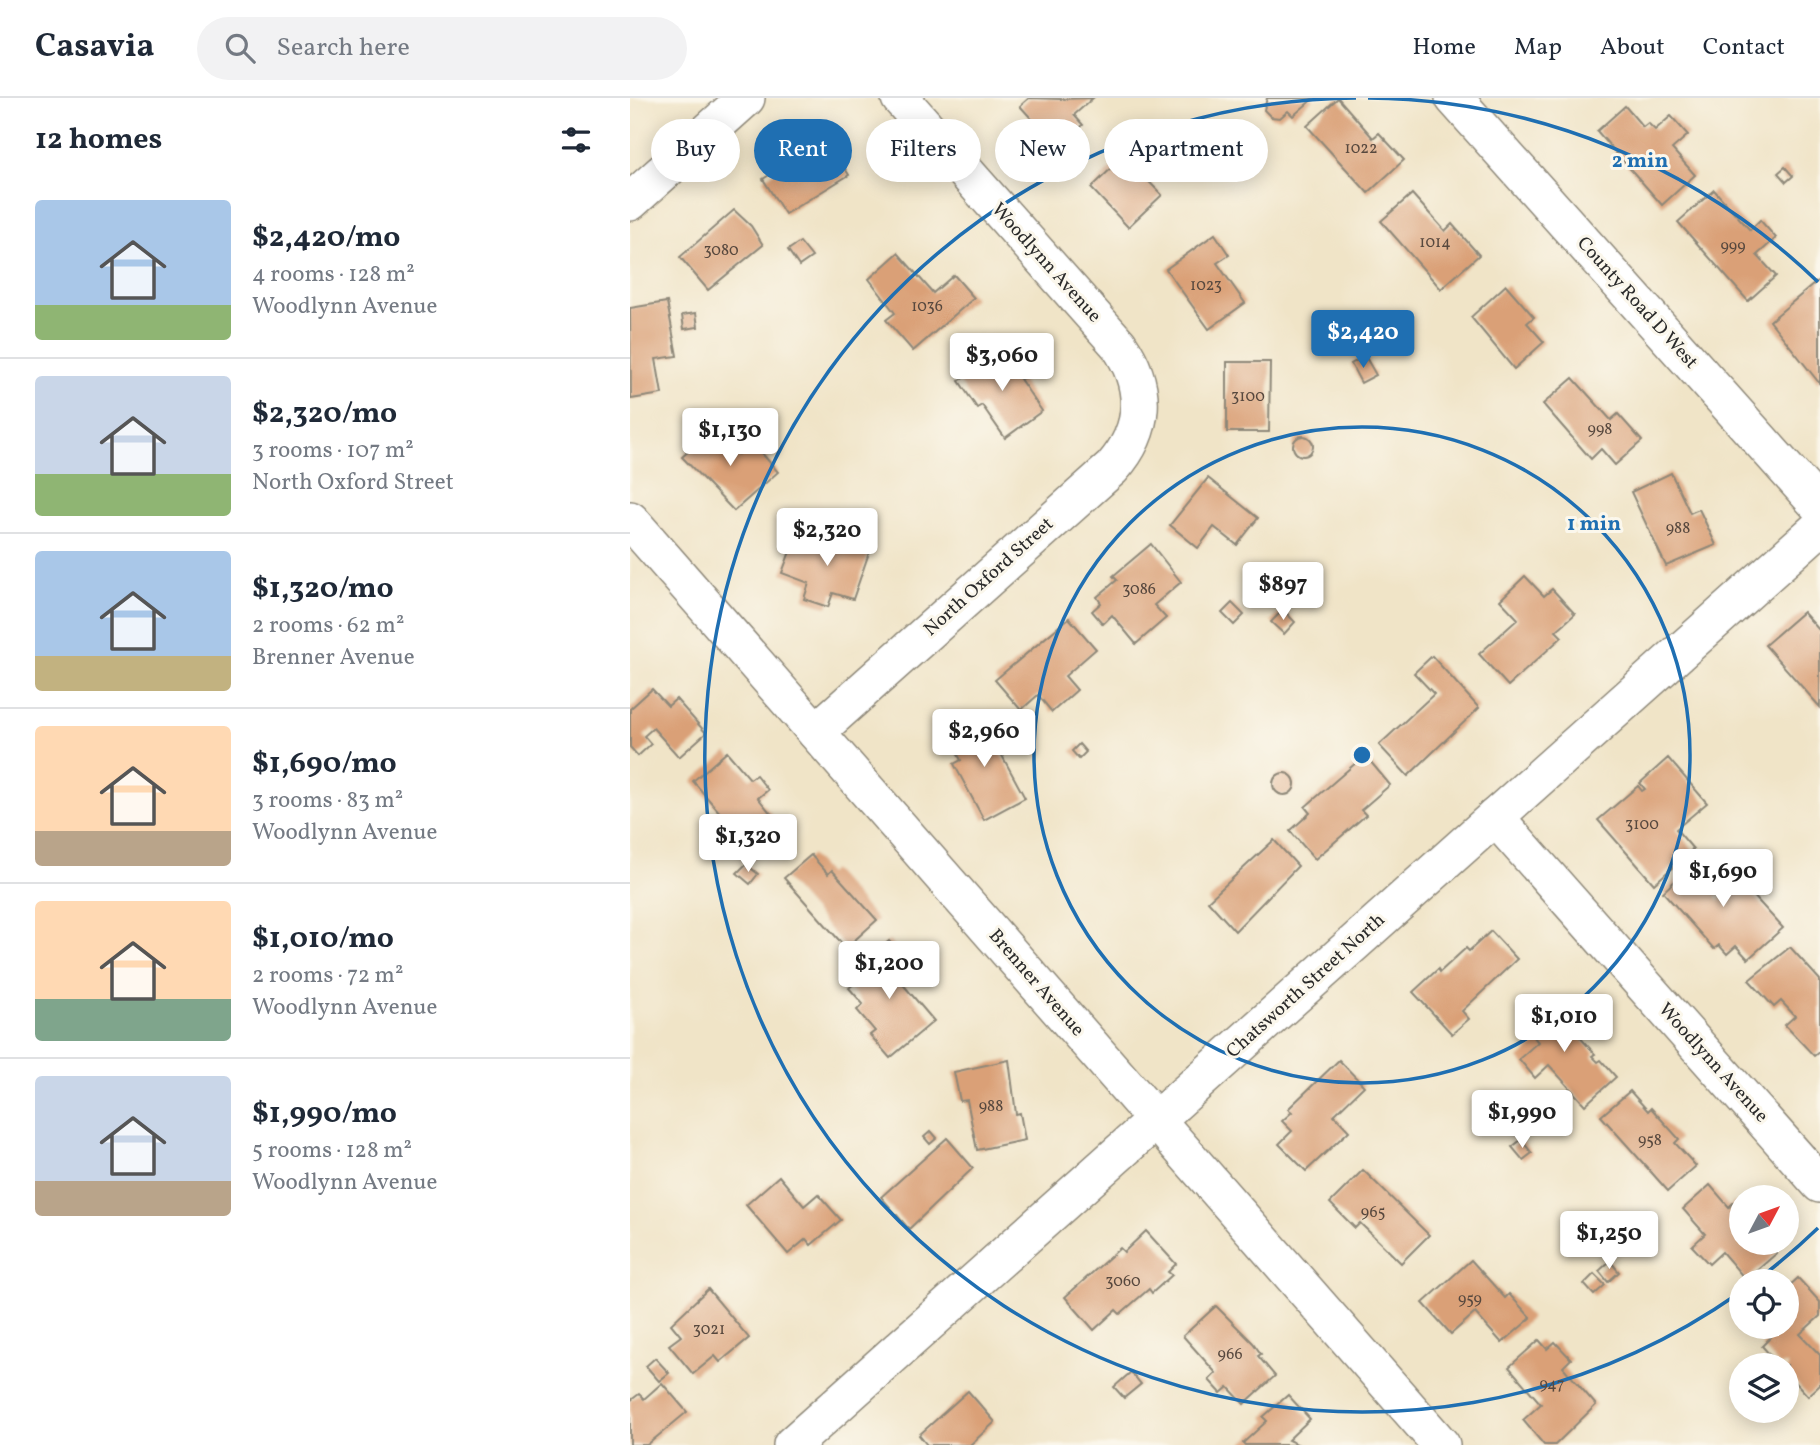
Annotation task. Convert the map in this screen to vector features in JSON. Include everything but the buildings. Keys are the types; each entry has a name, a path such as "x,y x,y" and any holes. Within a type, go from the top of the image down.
{"street":[{"path":"630,202 746,98"},
{"name":"Woodlynn Avenue","path":"900,98 1119,345 1132,363 1140,387 1141,408"},
{"name":"County Road D West","path":"1454,98 1820,511"},
{"name":"North Oxford Street","path":"816,732 1112,468 1125,454 1136,433 1141,408"},
{"name":"Chatsworth Street North","path":"792,1445 1495,817 1820,511"},
{"name":"Brenner Avenue","path":"630,520 1441,1445"},
{"name":"Woodlynn Avenue","path":"1495,817 1820,1184"}]}
